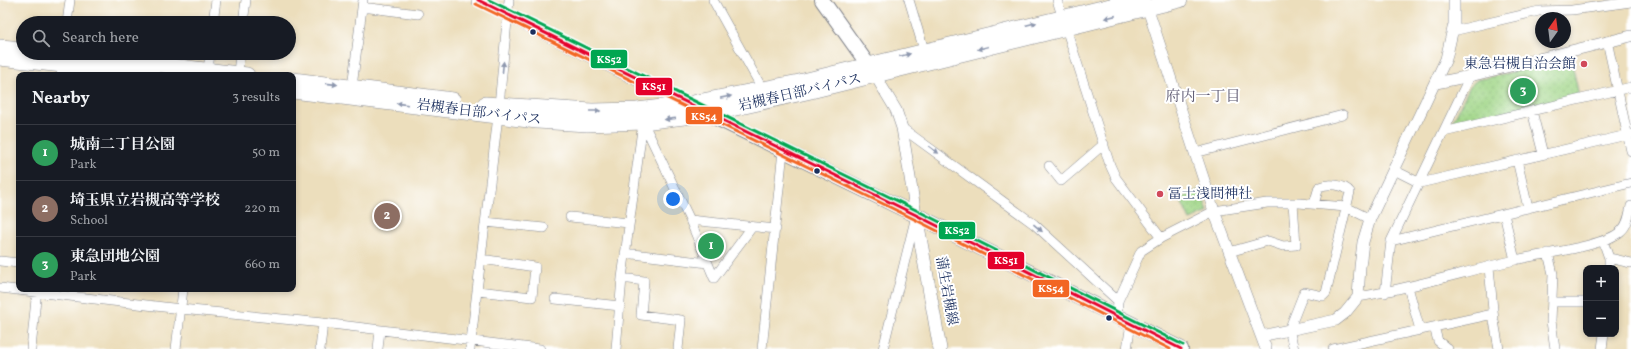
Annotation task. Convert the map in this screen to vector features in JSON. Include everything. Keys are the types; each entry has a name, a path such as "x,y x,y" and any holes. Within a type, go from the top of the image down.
{"highway":[{"name":"岩槻春日部バイパス","path":"296,80 352,87 587,124 642,122 709,114 871,70 1142,3 1180,0"},
{"name":"岩槻春日部バイパス","path":"296,91 498,111 637,110 687,104 871,70 924,50 1065,22"},
{"path":"0,47 16,48"},
{"path":"0,58 16,59"},
{"path":"62,60 220,72"},
{"path":"62,60 134,72"}],"main road":[{"path":"478,0 687,104 916,215 1117,315 1181,349"},
{"path":"822,0 871,70"},
{"name":"蒲生岩槻線","path":"916,215 940,349"}],"street":[{"path":"68,16 70,0"},
{"path":"214,16 216,0"},
{"path":"244,16 246,0"},
{"path":"471,345 498,111 509,0"},
{"path":"713,0 763,90"},
{"path":"909,0 924,50"},
{"path":"1057,0 1116,178 1161,238"},
{"path":"1261,336 1336,320 1345,314 1358,297 1361,254 1370,219 1436,83 1446,59 1453,31 1454,0"},
{"path":"1453,31 1539,11 1572,10 1631,2"},
{"path":"352,87 363,3 418,14"},
{"path":"1142,3 1214,211 1266,349"},
{"path":"1436,83 1631,36"},
{"path":"1607,41 1629,134 1631,151"},
{"path":"208,71 209,60"},
{"path":"241,60 243,72"},
{"path":"871,70 896,110 902,128 916,215 901,282 883,349"},
{"path":"1385,293 1391,241 1470,76"},
{"path":"1444,132 1631,87"},
{"path":"1532,111 1543,154"},
{"path":"1195,153 1343,115"},
{"path":"642,122 690,220 714,278 752,227"},
{"path":"616,349 622,278 642,122"},
{"path":"902,128 1034,224 1118,301"},
{"path":"1394,170 1420,183 1629,134"},
{"path":"1049,166 1061,181 1104,144"},
{"path":"762,349 776,229 783,151"},
{"path":"1518,160 1528,208"},
{"path":"1391,241 1631,183"},
{"path":"1294,349 1289,330 1304,292 1323,296 1326,293 1350,192 1347,188 1327,184 1319,187 1314,204"},
{"path":"1117,315 1118,301 1142,251 1161,238 1214,211 1267,203 1314,204 1346,207 1370,219"},
{"path":"1229,252 1268,241 1283,246 1296,245 1293,203"},
{"path":"1358,297 1385,293 1515,260 1603,241 1620,232 1627,223 1631,206"},
{"path":"1504,214 1515,260"},
{"path":"570,217 629,223"},
{"path":"690,220 776,229"},
{"path":"485,222 544,228"},
{"path":"1603,241 1609,258 1609,265"},
{"path":"625,253 708,263"},
{"path":"1548,253 1553,274 1551,321 1555,349"},
{"path":"1609,258 1631,264"},
{"path":"477,291 532,297 535,267 481,259"},
{"path":"0,261 16,263"},
{"path":"1489,267 1493,314 1499,349"},
{"path":"622,278 644,281 641,315 681,320 678,349"},
{"path":"1408,287 1420,330"},
{"path":"0,288 16,289"},
{"path":"31,349 37,292"},
{"path":"52,292 181,309 380,330 471,345 540,349"},
{"path":"176,349 183,292"},
{"path":"555,299 620,306"},
{"path":"1552,302 1583,302"},
{"path":"1333,349 1493,314"},
{"path":"320,349 323,323"},
{"path":"1127,349 1131,323"},
{"path":"1434,327 1438,341 1448,349"},
{"path":"378,349 380,330"},
{"path":"1602,349 1604,337"}],"green space":[{"path":"1571,59 1579,96 1454,125 1452,123 1470,86 1477,80"},
{"path":"1200,189 1208,212 1190,220 1180,199"},
{"path":"701,240 717,241 718,251 710,260"}],"transit line":[{"name":"KS51","path":"478,0 916,215 1181,349"},
{"name":"KS52","path":"489,0 918,211 1183,345"},
{"name":"KS54","path":"476,4 914,219 1170,349"}],"place":[{"name":"東急岩槻自治会館","path":"1584,64"},
{"name":"東急団地公園","path":"1523,91"},
{"name":"冨士浅間神社","path":"1160,194"},
{"name":"埼玉県立岩槻高等学校","path":"387,216"},
{"name":"城南二丁目公園","path":"711,246"}],"district":[{"name":"府内一丁目","path":"1203,97"}]}
